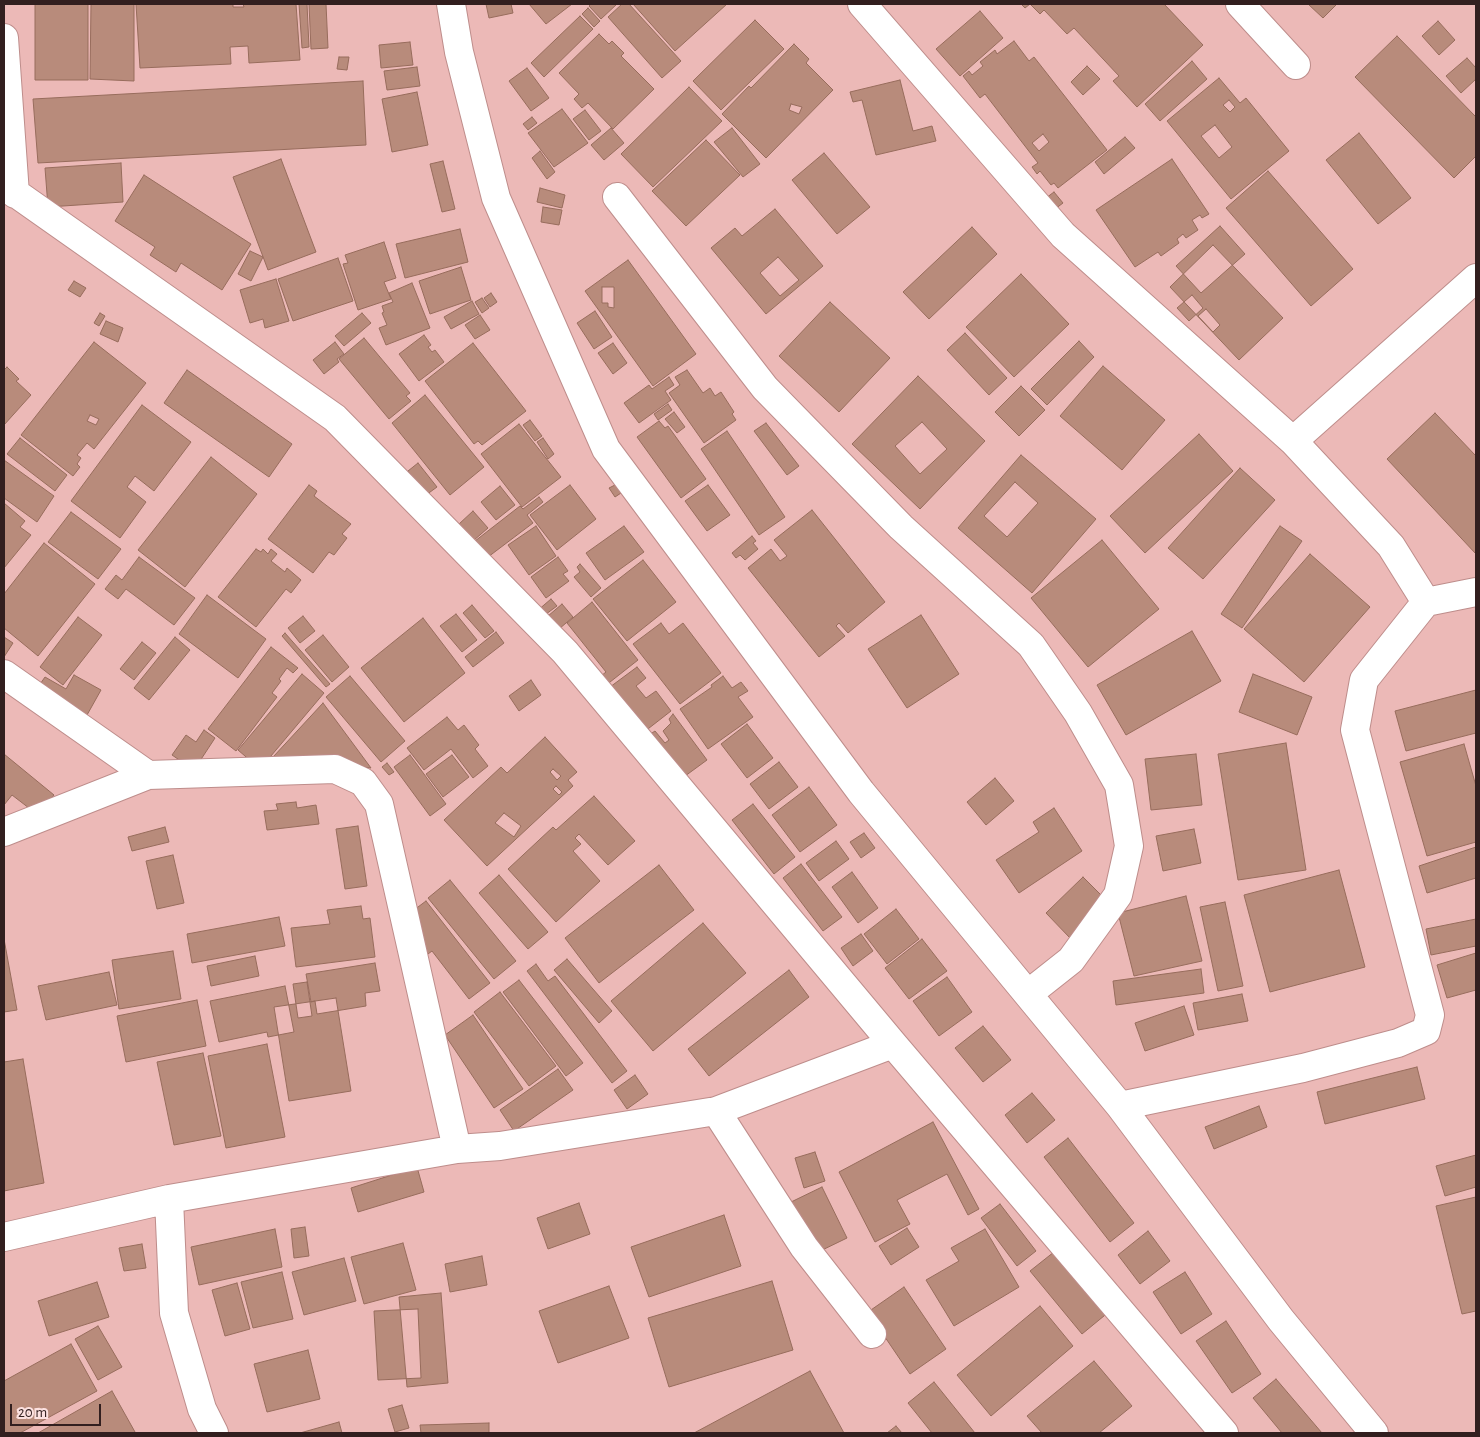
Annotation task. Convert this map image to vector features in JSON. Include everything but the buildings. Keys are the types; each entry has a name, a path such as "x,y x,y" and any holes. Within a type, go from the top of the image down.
{"street":[{"path":"451,4 459,52 496,198 606,449 861,792 1120,1106 1281,1320 1374,1433"},
{"path":"862,4 1063,235 1293,441 1391,546 1426,602"},
{"path":"1240,4 1296,65"},
{"path":"4,38 10,190 335,418 564,652 893,1044 1224,1433"},
{"path":"617,197 765,388 901,527 1031,645 1078,713 1119,785 1129,846 1118,895 1071,960 1028,994"},
{"path":"1293,441 1476,278"},
{"path":"1120,1106 1303,1068 1398,1042 1426,1031 1430,1015 1355,730 1364,680 1426,602 1476,592"},
{"path":"4,674 148,775"},
{"path":"4,832 148,775 335,770 363,782 378,804 457,1150"},
{"path":"4,1237 168,1199 457,1150 500,1146 716,1112 893,1044"},
{"path":"716,1112 804,1246 872,1334"},
{"path":"168,1199 174,1313 202,1409 214,1433"}]}
